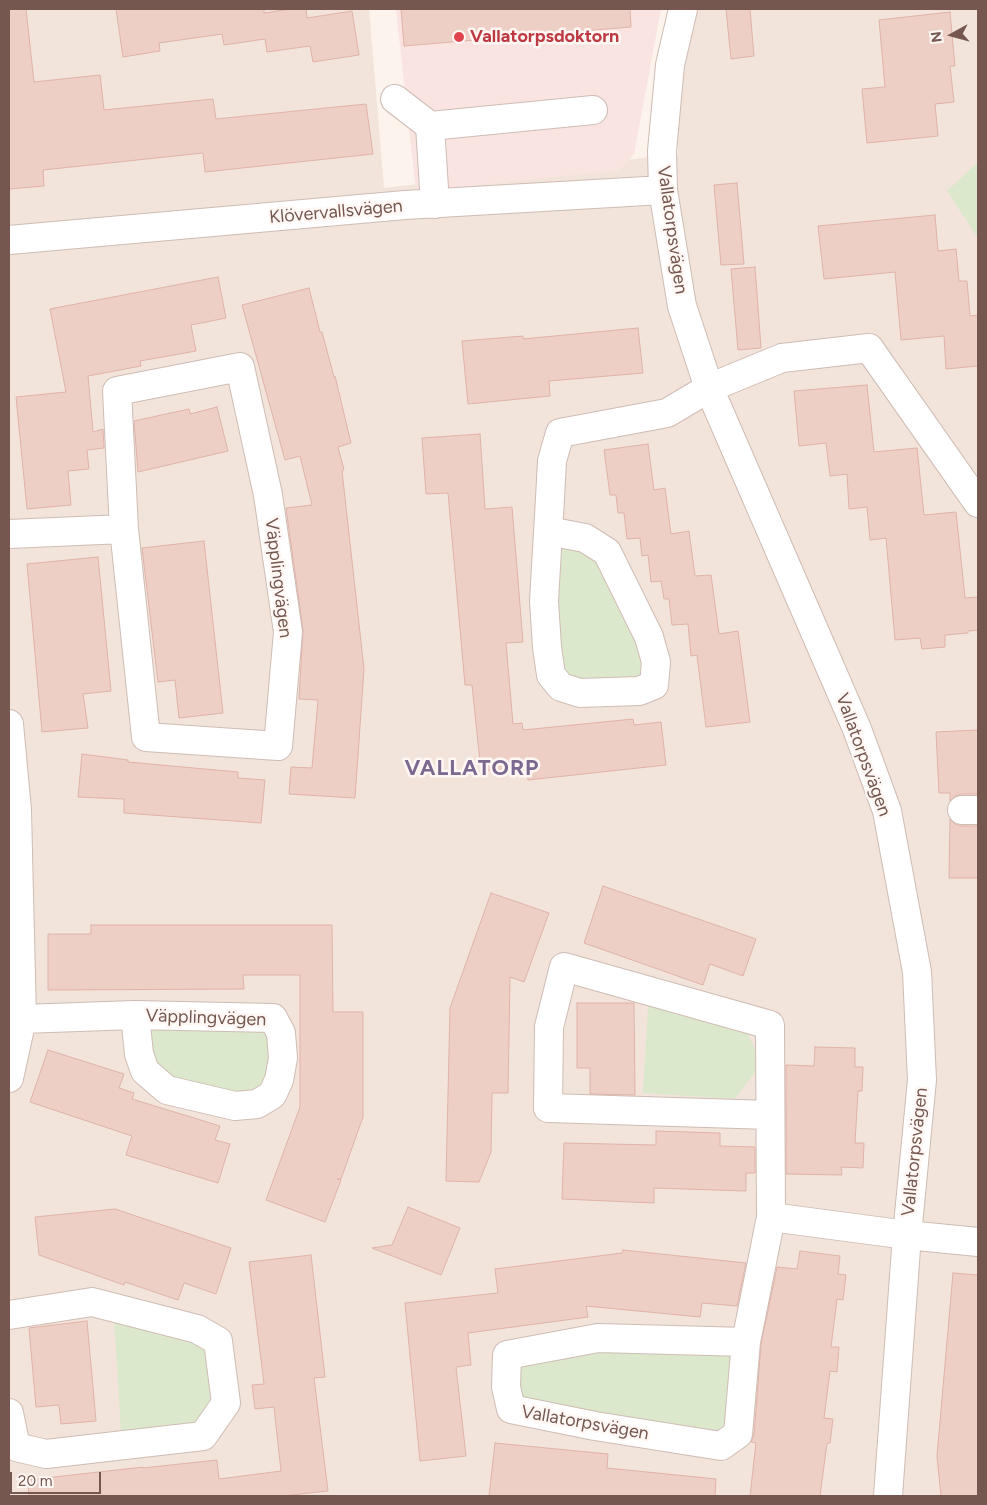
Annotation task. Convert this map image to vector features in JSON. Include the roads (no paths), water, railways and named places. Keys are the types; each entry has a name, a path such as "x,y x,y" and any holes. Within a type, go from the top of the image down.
{"street":[{"name":"Vallatorpsvägen","path":"683,9 670,65 662,151 663,190 682,306 709,388 857,729 886,811 917,972 922,1080 907,1235 888,1496"},
{"path":"394,99 430,126 593,110"},
{"path":"430,126 436,204"},
{"name":"Klövervallsvägen","path":"9,240 436,204 663,190"},
{"path":"548,531 585,538 607,552 649,637 656,662 654,685 639,691 580,693 561,688 550,675 546,647 544,601 548,531 552,461 560,433 667,413 709,388 782,358 869,348 978,502"},
{"name":"Väpplingvägen","path":"240,367 268,495 288,632 278,746 146,737 124,529 117,391 240,367"},
{"path":"9,534 124,529"},
{"path":"9,724 16,810 22,1019 9,1078"},
{"name":"Vallatorpsvägen","path":"746,1342 598,1338 508,1355 506,1387 511,1409 595,1426 721,1446 738,1434 746,1342 771,1216 770,1024 564,967 549,1027 548,1108 770,1115"},
{"name":"Väpplingvägen","path":"22,1019 135,1016 273,1018 281,1033 283,1058 279,1080 272,1094 257,1104 235,1106 167,1090 144,1071 139,1054 135,1016"},
{"name":"Vallatorpsvägen","path":"771,1216 907,1235 978,1242"},
{"path":"9,1315 92,1302 197,1329 218,1341 226,1403 203,1436 46,1454 16,1447 9,1413"}],"place":[{"name":"Vallatorpsdoktorn","path":"459,37"}],"district":[{"name":"VALLATORP","path":"472,769"}]}
